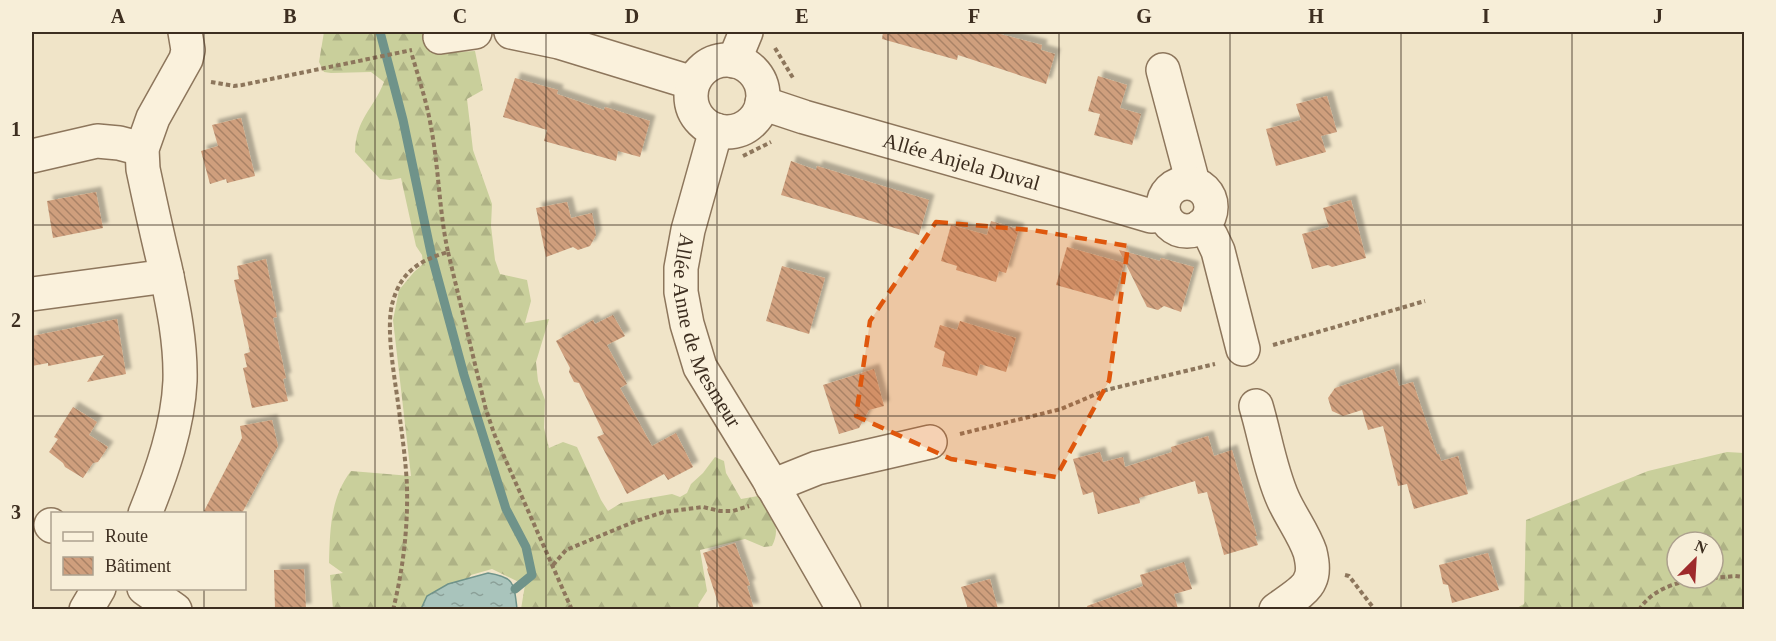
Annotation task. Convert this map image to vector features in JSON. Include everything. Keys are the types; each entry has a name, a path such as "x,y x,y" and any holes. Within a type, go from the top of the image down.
{"street":[{"path":"145,512 167,453 180,383 176,319 143,169 142,149 153,118 186,59 188,50 185,32"},
{"path":"440,37 475,32"},
{"path":"511,32 559,42 693,83"},
{"path":"750,45 745,65 760,81 763,92 759,113 753,122 734,132 716,130 705,125 695,111 691,94 693,83 704,68 750,45"},
{"path":"1163,69 1193,183"},
{"name":"Allée Anjela Duval","path":"762,104 1151,216 1163,215"},
{"name":"Allée Anne de Mesmeur","path":"716,130 688,230 681,268 683,310 700,367 844,609"},
{"path":"32,156 97,141 119,143 142,149"},
{"path":"1185,183 1193,183 1206,192 1211,206 1210,214 1201,226 1188,231 1182,230 1170,224 1163,215 1162,203 1170,189 1185,183"},
{"path":"1201,226 1211,236 1218,251 1243,353"},
{"path":"32,294 167,276"},
{"path":"1256,406 1280,490 1310,554 1312,567 1311,579 1306,585 1276,609"},
{"path":"775,491 817,468 930,442"},
{"path":"86,609 98,590"},
{"path":"147,590 175,609"}],"path":[{"path":"739,160 799,127 806,107 805,97 750,45"},
{"path":"411,50 432,129 443,230 486,410 495,436 572,609"},
{"path":"234,86 389,54"},
{"path":"393,609 402,560 407,515 407,487 390,318 392,303 403,278 432,257 448,252"},
{"path":"930,442 1061,409 1106,390 1425,301"},
{"path":"553,565 566,550 664,512 703,507 733,511 775,491"},
{"path":"1312,567 1349,576 1375,609"},
{"path":"1725,577 1744,577"},
{"path":"1639,609 1665,587"}],"highlighted area":[{"path":"936,222 1032,230 1128,246 1109,381 1056,477 951,459 856,416 870,321"}],"green space":[{"path":"324,32 437,32 441,53 475,51 483,90 467,99 473,150 492,204 491,226 495,260 500,274 527,280 531,301 525,323 549,319 536,362 538,381 545,400 544,428 549,448 563,442 577,447 608,511 621,503 672,494 680,497 687,493 691,484 715,457 724,461 726,473 741,499 758,496 773,520 776,532 772,546 764,547 745,539 700,550 707,591 698,605 699,609 521,609 525,585 492,569 471,575 450,599 433,609 333,609 330,575 343,573 329,563 332,515 344,481 351,471 411,476 393,320 399,290 423,264 422,255 416,246 401,178 380,179 355,152 358,131 384,82 371,72 324,72 319,62"},
{"path":"1727,452 1744,453 1744,609 1515,609 1524,604 1526,520 1648,471"}],"water":[{"path":"488,573 504,577 511,583 517,609 421,609 427,596 448,584"}],"building":[{"path":"883,32 993,32 1042,45 1041,50 1055,54 1046,84 958,55 957,60 882,39"},
{"path":"1098,76 1127,85 1120,108 1141,114 1132,145 1094,135 1100,114 1088,111"},
{"path":"515,78 558,90 557,94 604,110 605,107 650,121 640,157 618,151 616,161 544,141 547,130 503,117"},
{"path":"1327,96 1337,132 1321,136 1326,152 1276,166 1266,129 1301,120 1296,104"},
{"path":"241,118 255,176 227,183 226,179 210,184 201,151 218,146 212,125"},
{"path":"791,161 816,170 817,166 929,200 919,235 781,195"},
{"path":"96,192 103,228 53,238 47,201"},
{"path":"1351,200 1366,258 1332,267 1328,265 1312,269 1302,234 1329,227 1323,208"},
{"path":"567,202 571,218 592,213 596,235 590,246 578,250 573,247 546,257 536,208"},
{"path":"991,221 1019,229 1006,273 999,271 996,282 956,270 957,266 941,261 951,225 987,235"},
{"path":"1067,247 1124,263 1113,301 1056,285"},
{"path":"1119,250 1194,267 1181,312 1164,306 1158,310 1147,307"},
{"path":"266,259 277,317 273,318 286,378 283,379 288,401 252,408 243,368 247,367 244,354 250,352 234,280 239,279 237,266"},
{"path":"782,266 825,278 809,334 766,321"},
{"path":"613,315 625,336 607,345 627,384 620,388 652,446 676,433 693,467 668,480 664,474 627,494 597,437 604,434 579,383 574,382 569,372 570,368 556,341 593,320 595,324"},
{"path":"117,319 126,374 87,382 104,355 48,366 48,363 32,366 32,336"},
{"path":"960,321 1016,338 1006,372 980,364 977,376 942,366 945,352 934,347 940,325 957,330"},
{"path":"874,369 884,406 869,410 859,428 839,434 823,385"},
{"path":"1394,369 1399,386 1413,382 1441,461 1458,456 1468,494 1414,509 1407,484 1398,486 1383,426 1368,430 1362,410 1343,416 1332,411 1328,398 1335,388"},
{"path":"73,407 97,422 89,435 108,447 83,478 65,467 49,452 58,439 54,437"},
{"path":"272,420 278,446 243,512 204,512 242,438 240,426"},
{"path":"1208,436 1214,456 1232,450 1258,545 1224,555 1207,492 1198,494 1195,481 1139,498 1140,503 1098,514 1093,492 1083,495 1073,459 1100,452 1103,462 1123,457 1125,467 1172,452 1171,447"},
{"path":"735,543 750,585 747,586 754,609 720,609 707,569 703,553"},
{"path":"1488,553 1499,590 1452,603 1448,585 1443,584 1439,565"},
{"path":"1184,562 1192,589 1174,594 1178,609 1088,609 1087,606 1143,586 1140,575"},
{"path":"304,569 306,609 275,609 274,570"},
{"path":"990,579 998,609 968,609 961,587"}],"waterway":[{"path":"380,32 403,120 431,253 464,375 506,509 526,547 532,575 515,589"}]}
